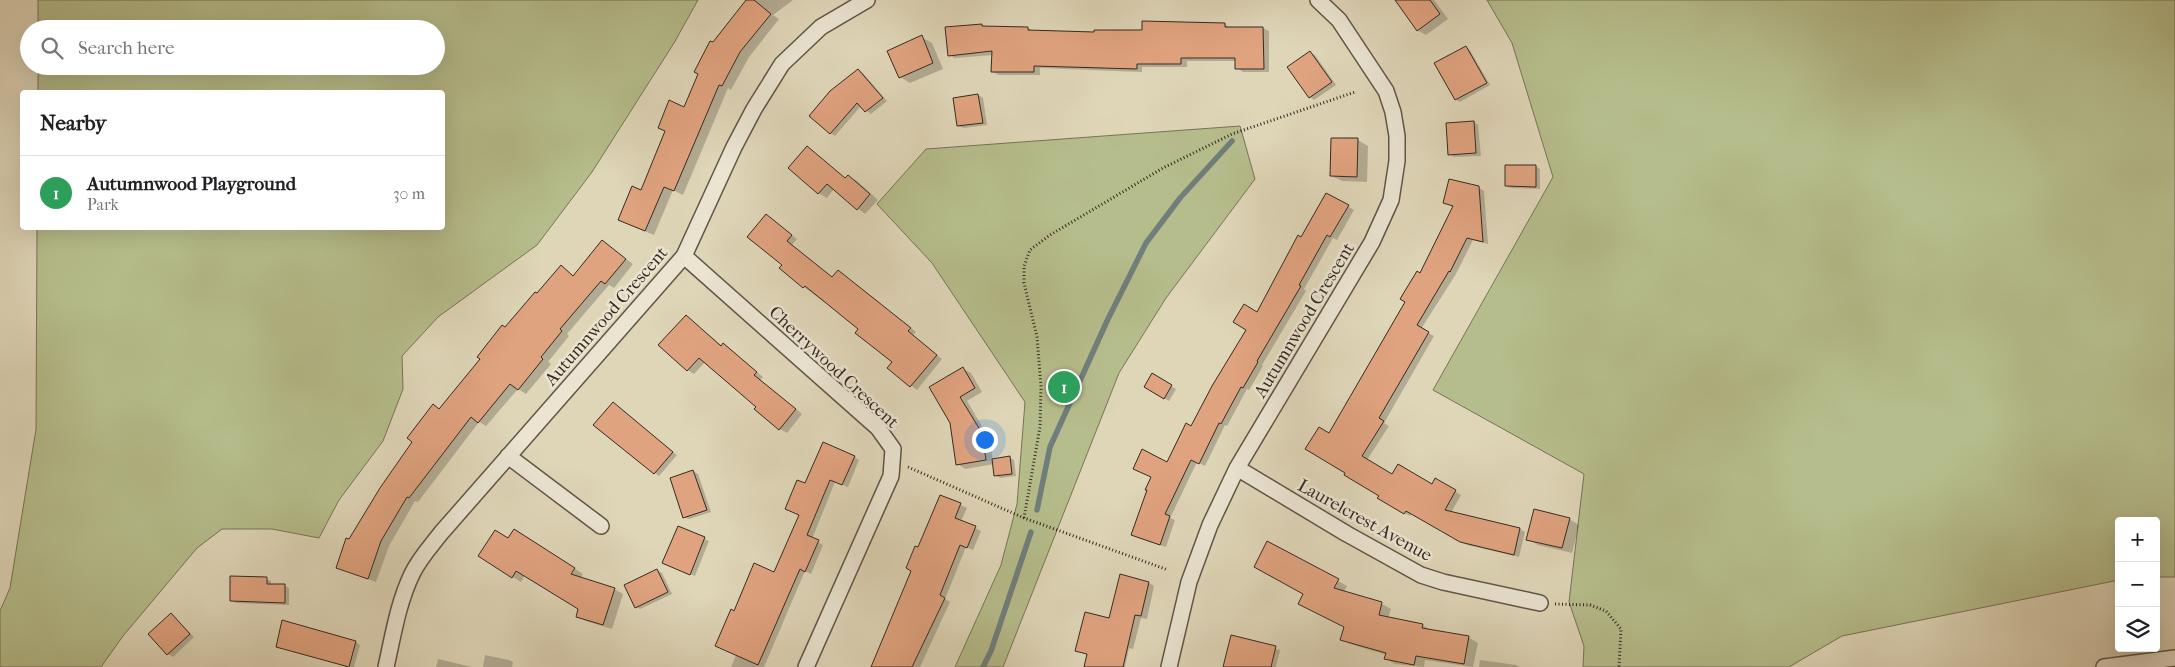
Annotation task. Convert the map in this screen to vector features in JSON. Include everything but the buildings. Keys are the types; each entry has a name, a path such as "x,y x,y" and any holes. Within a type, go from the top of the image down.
{"street":[{"name":"Autumnwood Crescent","path":"386,667 399,610 412,572 441,533 684,256 734,147 782,64 820,27 867,0"},
{"name":"Autumnwood Crescent","path":"1169,667 1189,582 1210,525 1237,468 1372,242 1391,200 1395,181 1397,136 1393,112 1386,91 1340,20 1318,0"},
{"name":"Cherrywood Crescent","path":"684,256 878,428 893,449 893,460"},
{"path":"508,456 601,526"},
{"path":"806,667 891,476 893,460"},
{"name":"Laurelcrest Avenue","path":"1237,468 1347,534 1421,575 1443,582 1540,603"},
{"path":"2104,667 2175,658"}],"path":[{"path":"1024,518 1040,427 1042,386 1037,337 1024,283 1024,266 1030,250 1050,235 1163,168 1232,134 1356,92"},
{"path":"893,460 1024,518 1168,570"},
{"path":"1540,603 1590,605 1606,611 1620,630 1619,667"}],"green space":[{"path":"38,0 698,0 674,43 592,172 537,245 438,317 402,356 403,389 383,441 339,500 319,538 272,529 222,529 197,548 123,636 101,667 0,667 0,611 10,588 36,429 37,230 445,230 445,90 38,90 38,75 445,75 445,20 38,20"},
{"path":"1487,0 2175,0 2175,577 2160,577 2160,517 2115,517 2115,581 1842,636 1789,667 1583,667 1584,646 1569,602 1584,474 1433,390 1553,177 1512,43"},
{"path":"1240,126 1255,179 1166,298 1119,373 1003,667 955,667 1001,565 1017,504 1025,402 932,263 877,204 926,149"}],"waterway":[{"path":"1037,510 1050,447 1107,321 1146,243 1180,198 1232,141"},
{"path":"983,667 991,651 1031,532"}],"place":[{"name":"Autumnwood Playground","path":"1064,387"}]}
